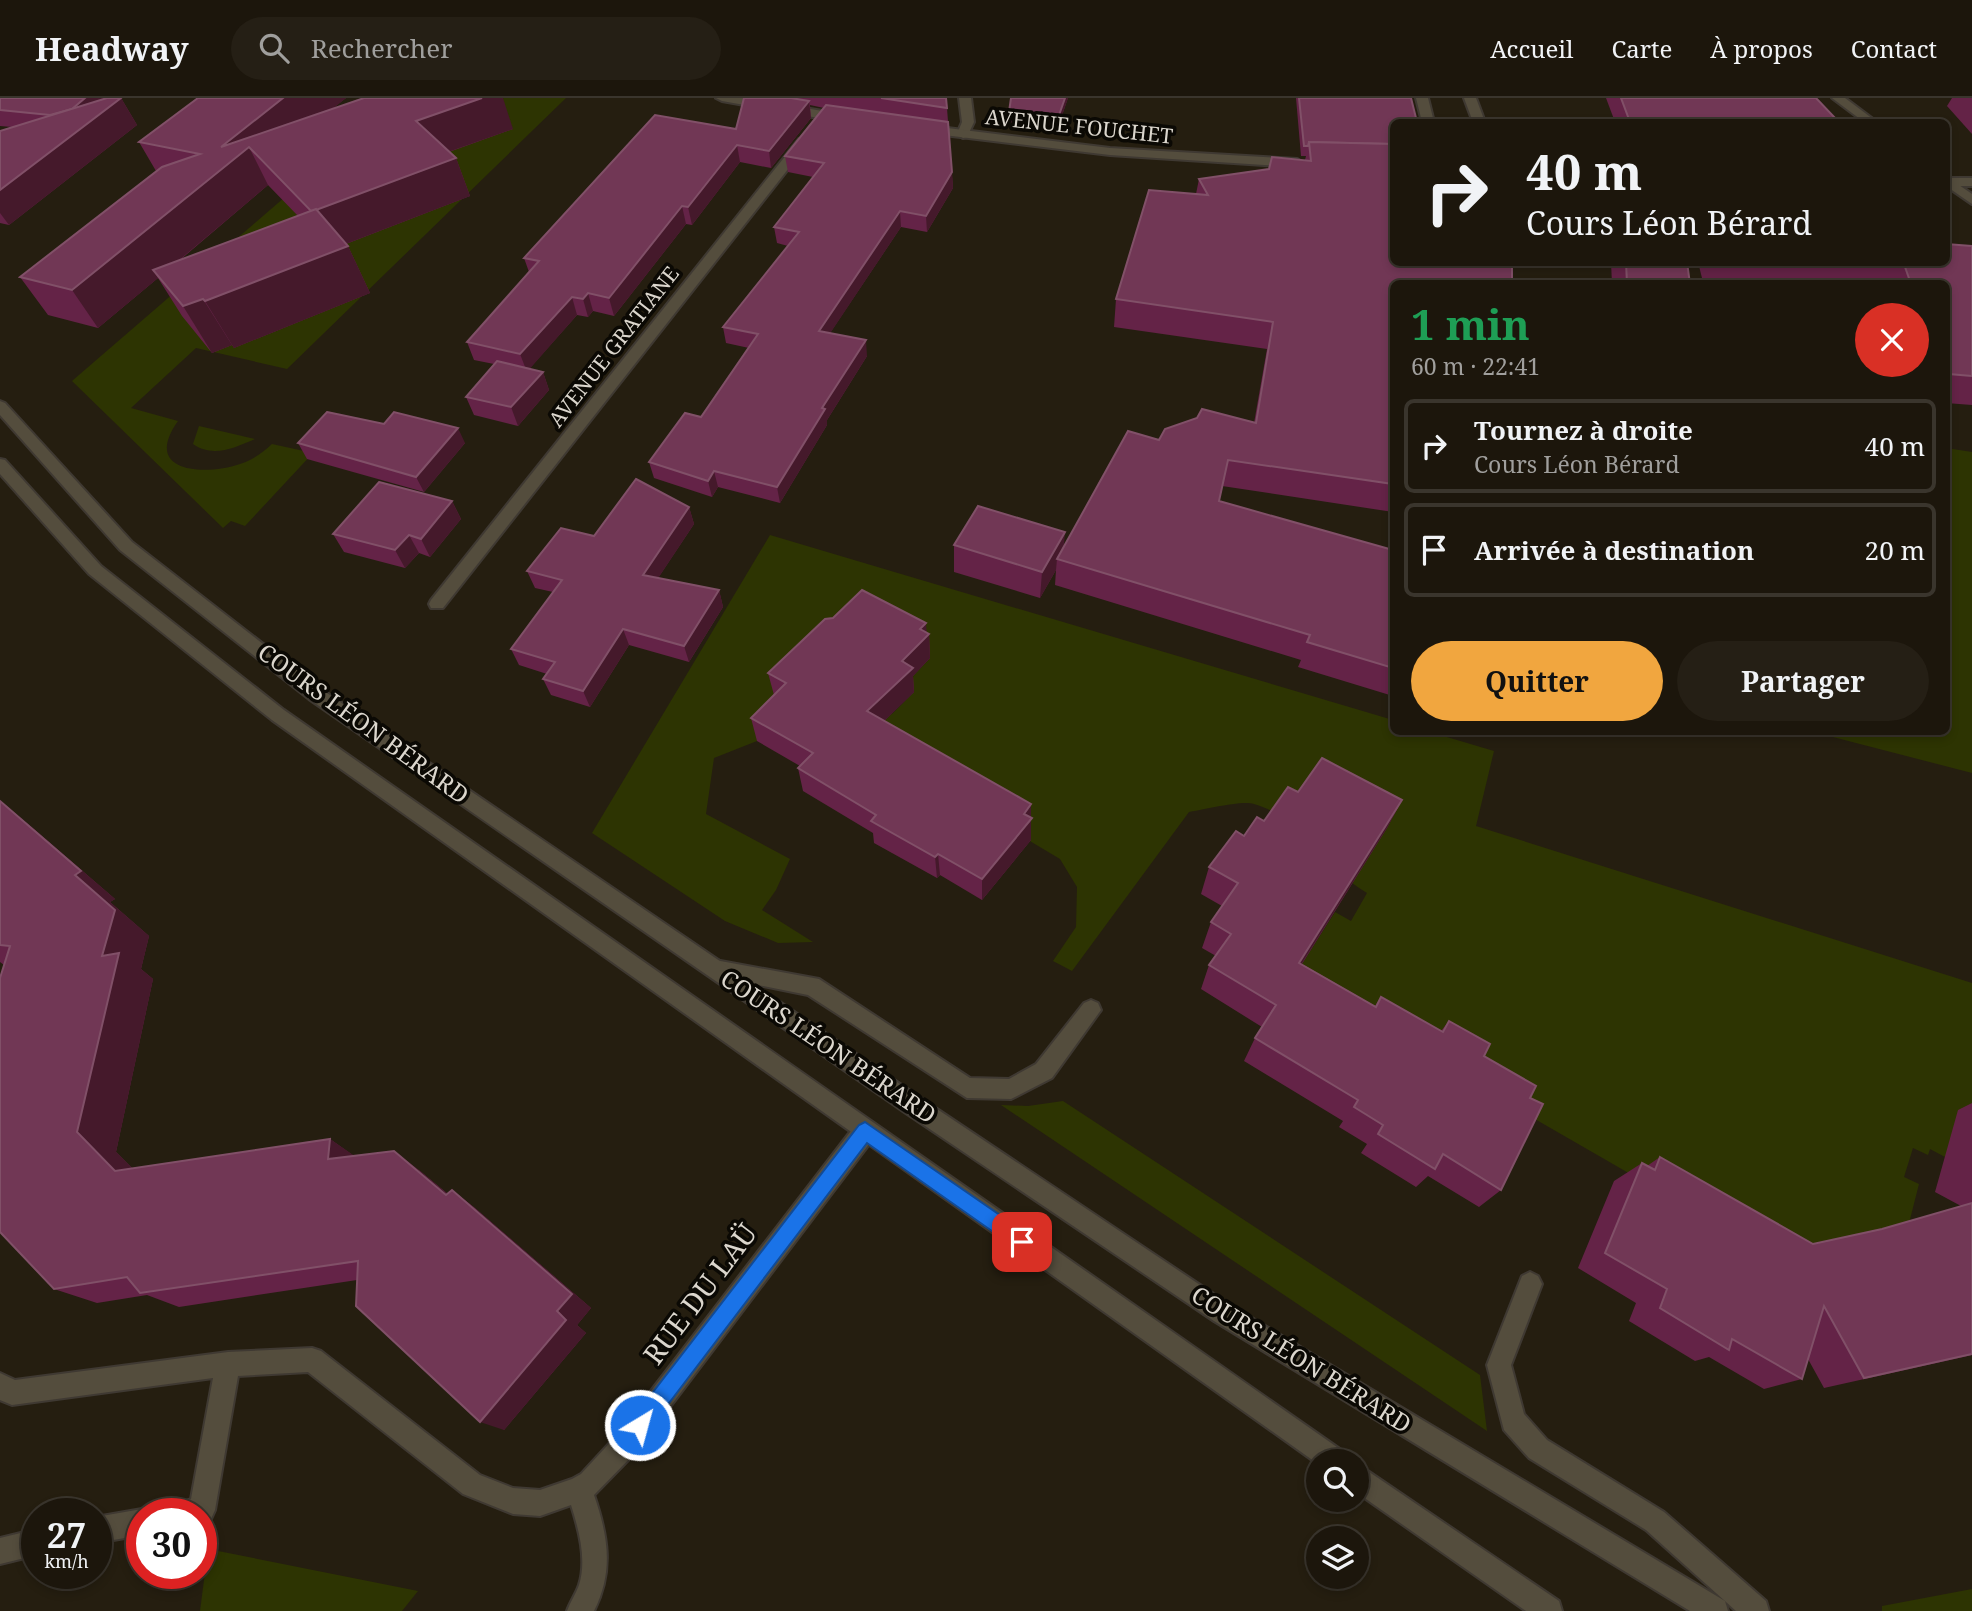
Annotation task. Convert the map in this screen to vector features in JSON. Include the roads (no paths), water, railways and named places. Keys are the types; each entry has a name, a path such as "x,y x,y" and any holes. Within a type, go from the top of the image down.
{"main road":[{"path":"722,98 861,121"},
{"path":"963,134 968,122 965,98"},
{"path":"1422,98 1427,119"},
{"path":"1471,98 1478,119"},
{"path":"1838,98 1867,119"},
{"name":"AVENUE GRATIANE","path":"437,604 822,116"},
{"name":"AVENUE FOUCHET","path":"912,128 1244,162 1312,163"},
{"path":"1950,181 1972,182"},
{"path":"1950,183 1972,200"},
{"name":"COURS LÉON BÉRARD","path":"0,406 136,554 315,694 1222,1313 1716,1611"},
{"name":"COURS LÉON BÉRARD","path":"0,464 95,570 278,715 1318,1449"},
{"path":"715,969 812,986 967,1088 1011,1089 1044,1071 1091,1010"},
{"name":"RUE DU LAÜ","path":"579,1490 590,1483 626,1444 865,1131"},
{"path":"1530,1284 1499,1365 1513,1421 1538,1449 1655,1521 1756,1611"},
{"path":"0,1385 12,1393 228,1364 312,1360 471,1485 513,1501 540,1503 579,1490 594,1530 593,1581 580,1611"},
{"path":"204,1498 228,1364"},
{"path":"1369,1485 1549,1611"},
{"path":"0,1551 21,1546"}]}
